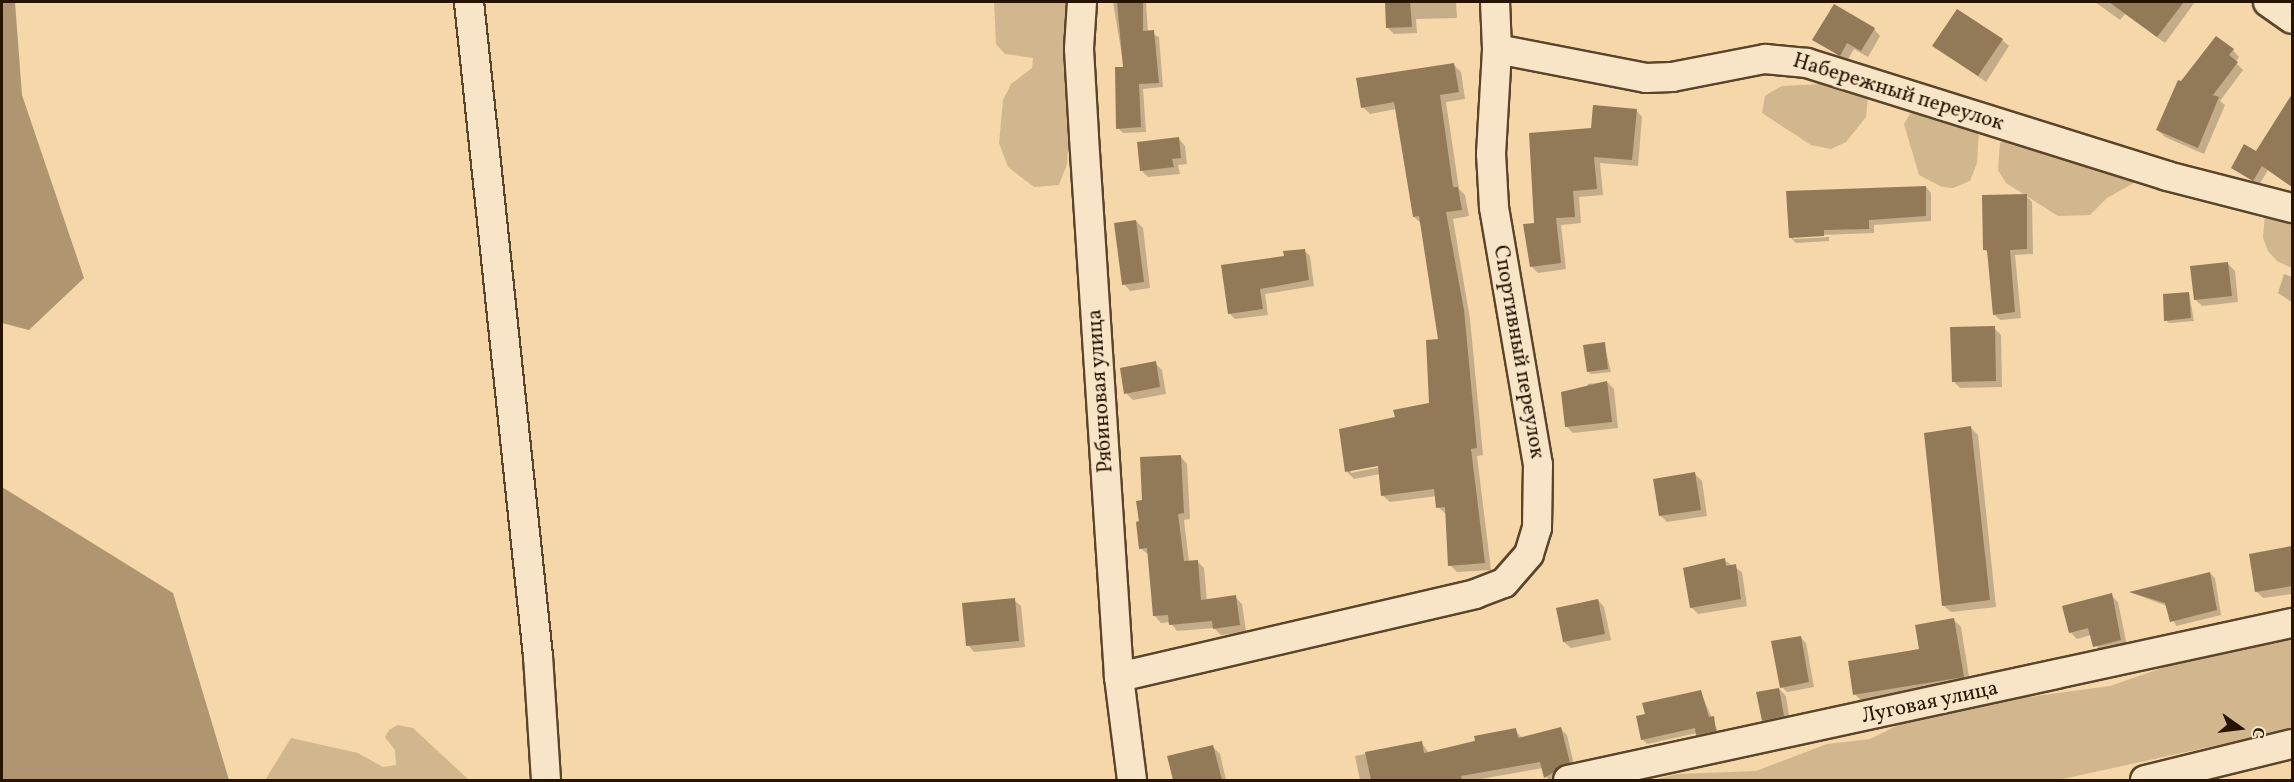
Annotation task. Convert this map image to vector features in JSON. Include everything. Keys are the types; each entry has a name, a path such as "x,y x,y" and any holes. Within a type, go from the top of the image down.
{"street":[{"path":"469,2 538,656 546,780"},
{"name":"Рябиновая улица","path":"1082,2 1079,49 1084,137 1119,677 1132,780"},
{"name":"Спортивный переулок","path":"1119,677 1475,594 1504,583 1524,564 1537,528 1538,465 1494,207 1492,110 1497,49 1495,2"},
{"path":"2268,2 2292,19"},
{"name":"Набережный переулок","path":"1497,49 1646,78 1672,77 1765,59 1807,63 2167,176 2292,208"},
{"name":"Луговая улица","path":"1568,780 2292,623"},
{"path":"2145,780 2292,744"}],"shaded area":[{"path":"2,2 15,2 22,95 84,278 29,330 2,323"},
{"path":"994,2 1073,2 1063,58 1070,122 1067,164 1059,185 1034,187 1008,167 999,143 1003,100 1011,84 1032,68 1033,58 1005,54 996,44"},
{"path":"1822,84 1851,87 1868,97 1866,117 1846,142 1831,149 1811,145 1762,113 1765,96 1782,86"},
{"path":"1923,110 1979,129 1977,163 1970,181 1953,188 1942,187 1919,175 1904,124 1910,114"},
{"path":"2013,137 2141,179 2107,198 2090,215 2058,216 2006,183 1998,170 2000,143"},
{"path":"2265,214 2292,217 2292,268 2277,261 2268,251 2263,238"},
{"path":"2,487 173,593 229,780 2,780"},
{"path":"2292,636 2292,729 2058,780 1654,780 1677,774 1756,771 1827,744 1870,739 1904,722 1977,704 2110,686 2165,667"},
{"path":"398,725 413,728 469,780 265,780 291,738 358,753 383,767 396,765 395,750 385,737 389,730"}],"building":[{"path":"1117,2 1143,2 1143,31 1154,30 1159,83 1139,84 1141,127 1116,129 1115,67 1123,67"},
{"path":"1385,2 1410,2 1412,27 1386,28"},
{"path":"2109,2 2184,2 2157,37"},
{"path":"1834,4 1875,28 1861,51 1847,43 1840,56 1812,40"},
{"path":"1957,9 2003,39 1978,76 1932,46"},
{"path":"2216,36 2234,49 2229,55 2238,62 2213,95 2219,97 2198,148 2156,130 2178,80 2181,81"},
{"path":"1454,63 1459,92 1440,95 1453,187 1458,187 1462,210 1446,212 1464,310 1477,448 1471,449 1485,563 1448,566 1445,507 1436,508 1434,489 1381,496 1378,466 1345,472 1339,429 1395,417 1393,410 1429,403 1426,340 1438,339 1419,216 1413,217 1394,102 1361,108 1356,78"},
{"path":"2292,94 2292,187 2262,166 2253,181 2231,168 2244,144 2256,151"},
{"path":"1593,105 1637,109 1632,160 1594,157 1597,189 1573,191 1575,217 1556,218 1561,263 1530,267 1523,224 1534,223 1529,133 1591,128"},
{"path":"1179,137 1181,158 1172,159 1174,167 1140,171 1137,142"},
{"path":"1926,186 1926,216 1869,220 1869,229 1824,230 1824,236 1789,238 1786,191"},
{"path":"2027,194 2027,249 2010,250 2015,312 1993,315 1987,250 1983,250 1982,195"},
{"path":"1136,220 1144,282 1122,285 1114,223"},
{"path":"1305,249 1309,280 1260,289 1263,309 1228,314 1221,265 1284,256 1283,251"},
{"path":"2228,262 2232,296 2194,300 2190,266"},
{"path":"2189,292 2191,318 2164,321 2163,294"},
{"path":"1995,326 1996,381 1952,382 1950,327"},
{"path":"1605,342 1608,369 1587,372 1583,345"},
{"path":"1156,361 1160,387 1124,394 1120,368"},
{"path":"1607,381 1612,422 1565,427 1561,392"},
{"path":"1971,426 1990,600 1942,606 1924,433"},
{"path":"1181,455 1184,513 1178,514 1184,561 1198,560 1201,600 1236,595 1240,625 1213,629 1212,621 1169,625 1168,615 1153,616 1147,548 1139,549 1136,522 1139,521 1136,501 1142,500 1140,457"},
{"path":"1695,472 1701,510 1659,516 1653,479"},
{"path":"2292,546 2292,586 2255,592 2249,554"},
{"path":"1725,558 1726,566 1736,564 1741,599 1690,608 1683,568"},
{"path":"2210,572 2217,610 2170,622 2165,603 2129,592"},
{"path":"2112,593 2121,640 2093,647 2088,628 2069,633 2062,606"},
{"path":"1015,598 1019,641 966,646 962,603"},
{"path":"1598,599 1605,634 1563,642 1556,608"},
{"path":"1954,618 1964,677 1853,695 1848,661 1919,649 1915,625"},
{"path":"1801,636 1809,682 1780,688 1771,641"},
{"path":"1779,688 1784,716 1762,721 1756,692"},
{"path":"1701,690 1709,717 1714,716 1716,731 1696,735 1695,728 1641,740 1636,716 1645,714 1642,703"},
{"path":"1561,727 1570,763 1544,778 1540,762 1461,776 1462,780 1371,780 1365,752 1422,741 1424,753 1475,741 1474,736 1516,728 1518,738"},
{"path":"1213,745 1222,780 1173,780 1167,756"}]}
